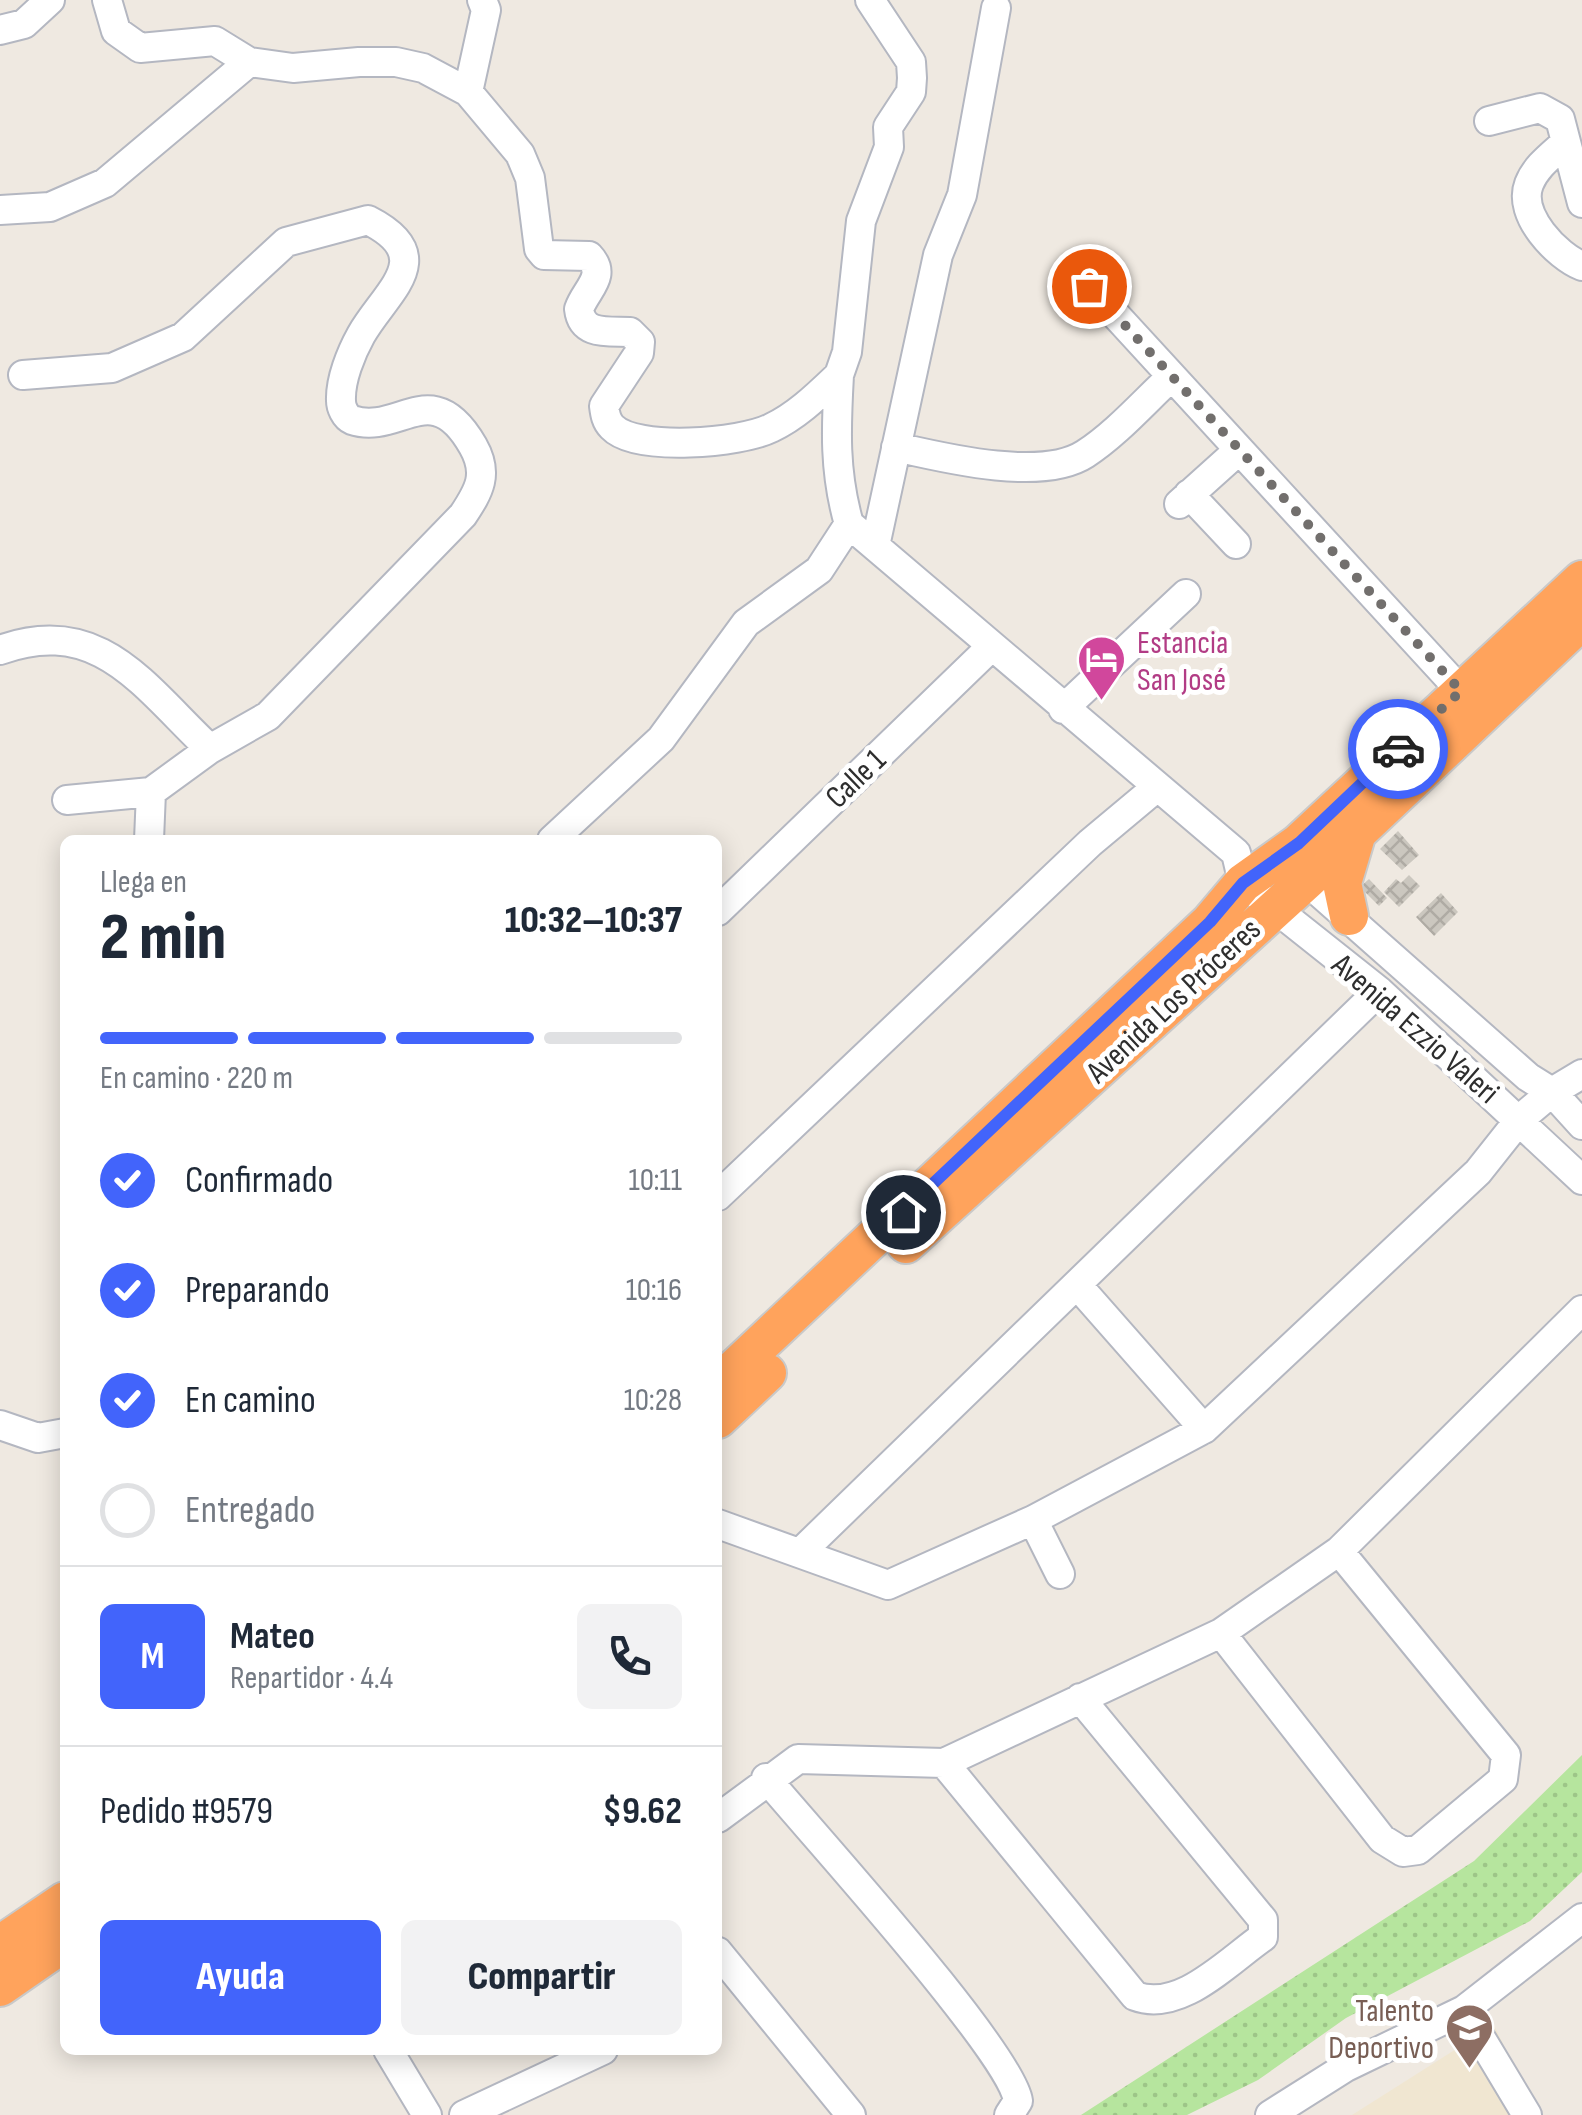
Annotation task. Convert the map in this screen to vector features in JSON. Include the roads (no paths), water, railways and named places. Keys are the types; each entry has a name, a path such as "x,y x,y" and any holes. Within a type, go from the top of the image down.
{"highway":[{"name":"Avenida Los Próceres","path":"722,1415 1272,907 1293,869 1461,691 1582,580"},
{"name":"Avenida Los Próceres","path":"722,1380 1210,922 1240,868 1293,869 1360,828 1582,620"},
{"path":"1349,916 1344,870 1360,828"},
{"path":"0,1945 60,1904"},
{"path":"0,1987 60,1945"}],"street":[{"path":"0,30 24,24 50,0"},
{"path":"107,0 116,31 140,48 215,41 249,62 294,68 396,62 423,68 468,92 520,154 530,178 539,249 544,255 589,256 595,263 596,278 579,308 582,323 588,328 636,334 640,342 639,353 604,406 610,426 620,433 692,443 753,436 776,426 839,376"},
{"path":"468,92 486,10 482,0"},
{"path":"557,835 661,739 746,623 820,570 849,524 837,472 834,429 839,376 847,352 861,222 890,147 888,127 910,92 912,78 910,62 870,0"},
{"path":"875,546 938,255 962,195 996,8"},
{"path":"0,210 50,207 105,183 249,62"},
{"path":"1488,120 1540,108 1560,118 1582,203"},
{"path":"1566,142 1538,168 1527,189 1533,220 1564,259 1582,266"},
{"path":"23,375 112,368 184,337 286,242 368,220 382,227 403,251 406,269 361,334 347,368 341,402 344,414 352,420 377,420 410,411 436,411 458,422 482,468 482,487 464,515 268,716 210,748 151,792 68,800"},
{"path":"1089,286 1461,691"},
{"path":"896,448 961,462 1061,462 1084,456 1172,377"},
{"path":"1236,544 1184,499 1239,450"},
{"name":"Avenida Ezzio Valeri","path":"849,524 1157,787 1240,868 1272,907 1378,992 1582,1180"},
{"path":"1063,709 1186,594"},
{"path":"0,650 30,639 68,639 95,646 210,748"},
{"name":"Calle 1","path":"722,907 992,646"},
{"path":"722,1192 1090,843 1157,787"},
{"path":"149,835 151,792"},
{"name":"Avenida Ezzio Valeri","path":"1293,869 1528,1077 1552,1092 1582,1125"},
{"path":"801,1552 1079,1287 1378,992"},
{"path":"722,1525 888,1585 1034,1520 1204,1429 1478,1172 1520,1119 1552,1092 1582,1074"},
{"path":"1079,1287 1204,1429"},
{"path":"722,1815 766,1778 798,1759 944,1763 1220,1634 1339,1552 1582,1310"},
{"path":"0,1426 38,1438 60,1435"},
{"path":"1034,1520 1060,1574"},
{"path":"1220,1634 1382,1839 1403,1852 1418,1850 1503,1779 1506,1755 1339,1552"},
{"path":"944,1763 1135,1996 1154,2003 1176,1998 1262,1937 1263,1920 1080,1698"},
{"path":"766,1778 973,2026 1016,2084 1018,2101 1009,2115"},
{"path":"1270,2115 1346,2067 1464,2010 1582,1918"},
{"path":"722,1957 851,2115"},
{"path":"1464,2010 1527,2115"},
{"path":"391,2055 427,2115"},
{"path":"464,2115 591,2055"}],"place":[{"name":"Estancia San José","path":"1102,702"},
{"name":"Talento Deportivo","path":"1469,2070"}]}
